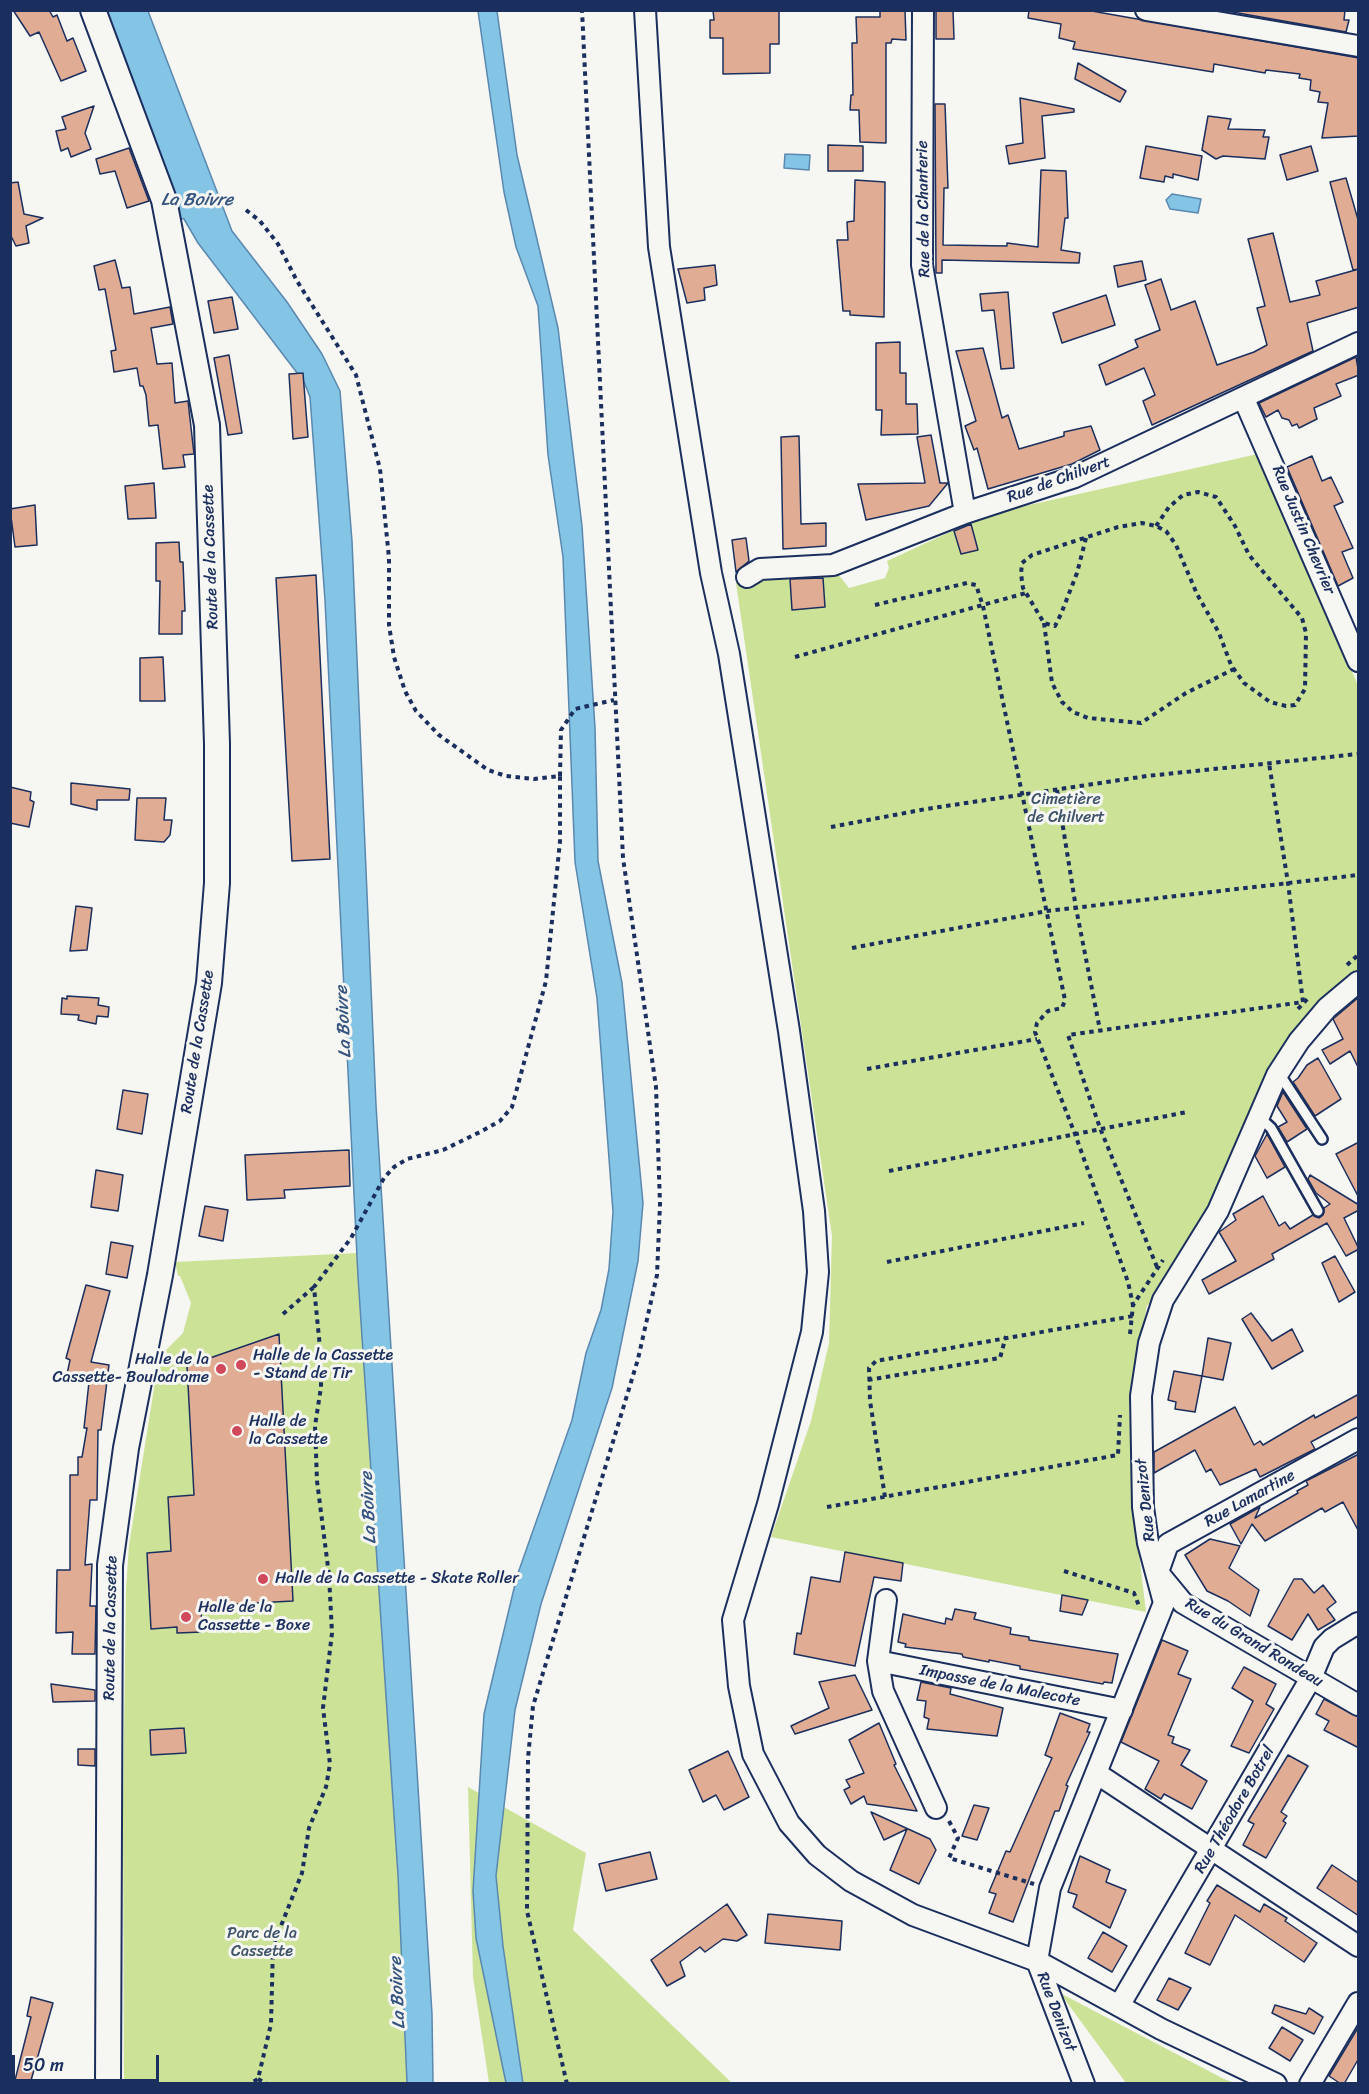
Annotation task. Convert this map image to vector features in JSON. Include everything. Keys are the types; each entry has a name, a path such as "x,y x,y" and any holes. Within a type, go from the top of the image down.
{"street":[{"name":"Route de la Cassette","path":"93,10 164,200 207,425 217,744 217,883 209,983 160,1275 126,1448 110,1565 108,2084"},
{"path":"645,10 659,247 711,573 729,654 789,1032 815,1232 818,1272 812,1332 768,1504 733,1620 739,1686 753,1754 789,1823 816,1855 851,1881 912,1915 1037,1961 1119,2006 1276,2084"},
{"name":"Rue de la Chanterie","path":"923,10 922,265 965,513"},
{"path":"1146,10 1359,46"},
{"name":"Rue de Chilvert","path":"747,577 760,569 832,565 965,513 1075,477 1359,343"},
{"name":"Rue Justin Chevrier","path":"1244,399 1359,662"},
{"name":"Rue Denizot","path":"1084,2084 1037,1961 1050,1888 1164,1603 1158,1572 1148,1543 1143,1507 1141,1396 1149,1343 1164,1300 1218,1211 1276,1075 1299,1041 1327,1008 1359,982"},
{"name":"Rue Lamartine","path":"1158,1572 1168,1544 1359,1439"},
{"name":"Rue du Grand Rondeau","path":"1158,1572 1183,1603 1359,1705"},
{"path":"886,1600 878,1661 883,1691 936,1808"},
{"name":"Rue Théodore Botrel","path":"1119,2006 1213,1850 1311,1678 1327,1643 1359,1623"},
{"name":"Impasse de la Malecote","path":"878,1661 1122,1710"},
{"path":"1096,1773 1359,1946"},
{"path":"1310,2084 1359,2003"}],"lane":[{"path":"1276,1075 1284,1081 1322,1139"},
{"path":"1258,1116 1271,1128 1318,1211"}],"path":[{"path":"567,2084 527,1911 528,1758 533,1706 638,1359 657,1275 660,1204 656,1087 623,858 606,537 602,386 582,10"},
{"path":"246,210 260,221 278,244 297,280 356,375 380,469 389,558 389,625 394,657 405,691 416,711 439,735 488,770 506,776 534,779 560,776"},
{"path":"1156,526 1168,507 1184,495 1198,492 1216,497 1235,526 1249,555 1302,618 1306,633 1305,689 1295,705 1286,706 1258,695 1234,669 1176,545 1166,531 1142,523 1032,555 1022,563 1021,574 1026,593 1044,623 1052,683 1062,702 1073,712 1088,717 1141,723 1186,693 1234,669"},
{"path":"1044,623 1055,626 1061,614 1077,573 1086,538"},
{"path":"875,605 967,583 976,585 983,606 1065,1000 1062,1008 1048,1011 1037,1023 1037,1040 1075,1134 1128,1282 1133,1305 1130,1338"},
{"path":"795,657 1026,593"},
{"path":"283,1314 314,1287 351,1238 384,1178 407,1159 443,1150 500,1121 512,1107 546,981 560,841 561,730 575,709 614,700"},
{"path":"831,827 926,808 1147,776 1359,754"},
{"path":"1269,764 1288,883 1303,1002"},
{"path":"1058,790 1076,908 1100,1030"},
{"path":"852,948 1047,911 1359,875"},
{"path":"1343,969 1359,955"},
{"path":"1294,1016 1303,1002 1311,996"},
{"path":"1157,1268 1100,1128 1068,1035 1303,1002"},
{"path":"867,1070 1037,1040"},
{"path":"889,1171 1186,1112"},
{"path":"887,1262 1084,1223"},
{"path":"1133,1305 1169,1251"},
{"path":"249,2084 258,2079 271,2025 273,1946 302,1873 309,1828 326,1787 330,1764 322,1708 332,1633 329,1575 317,1481 315,1426 321,1377 314,1287"},
{"path":"885,1497 868,1380 869,1368 876,1361 1006,1336 1132,1316 1146,1310 1159,1312"},
{"path":"868,1380 1000,1358 1006,1336"},
{"path":"827,1508 1118,1455 1121,1407"},
{"path":"1064,1571 1134,1593 1139,1606"},
{"path":"936,1808 947,1817 958,1838 949,1858 1050,1888"},
{"path":"258,2079 267,2084"}],"green space":[{"name":"Cimetière de Chilvert","path":"1258,454 1265,459 1358,686 1358,971 1319,1010 1217,1197 1155,1304 1147,1305 1129,1407 1137,1537 1146,1612 771,1537 811,1421 829,1343 832,1236 736,583 838,574 849,588 885,578 889,568 887,561 989,514"},
{"name":"Parc de la Cassette","path":"357,1253 398,1875 407,2083 124,2084 123,1807 126,1589 129,1545 159,1357 183,1333 191,1303 180,1276 178,1276 175,1262"},
{"path":"468,1787 586,1853 573,1930 732,2083 489,2083 473,1977"},
{"path":"1060,1993 1224,2079 1235,2083 1126,2083"}],"water":[{"name":"La Boivre","path":"104,11 148,11 232,231 287,302 322,354 340,391 352,541 376,1105 432,2014 433,2083 407,2083 398,1875 358,1277 325,600 310,397 304,382 198,243 184,219 179,218 172,187"},
{"path":"478,11 497,11 517,155 558,328 582,526 595,728 598,861 622,983 643,1203 638,1261 612,1388 541,1604 515,1710 496,1876 503,1946 523,2084 506,2083 476,1938 473,1891 484,1714 517,1576 572,1420 586,1353 601,1310 609,1269 613,1212 597,998 575,862 563,557 548,455 538,306 516,247 504,192"},
{"path":"785,154 810,155 809,170 784,168"},
{"path":"1172,194 1201,199 1198,213 1170,209 1166,200"}],"building":[{"path":"13,10 49,10 53,17 57,15 67,41 73,38 86,71 61,81 39,32 30,36"},
{"path":"713,10 779,10 779,44 770,44 770,73 723,74 723,38 710,38 710,20 714,20"},
{"path":"880,10 905,10 906,40 892,39 891,43 886,43 886,143 860,142 859,110 850,110 851,95 853,95 852,43 857,43 856,17 880,17"},
{"path":"936,10 953,10 954,39 936,39"},
{"path":"1029,10 1086,10 1359,58 1359,136 1322,138 1328,103 1318,102 1320,92 1310,90 1311,80 1299,78 1300,74 1266,70 1265,73 1214,64 1213,72 1073,49 1075,42 1059,38 1061,24 1028,18"},
{"path":"1221,10 1345,10 1344,20 1349,20 1346,32"},
{"path":"1078,63 1126,91 1120,102 1075,79"},
{"path":"1020,98 1074,109 1074,112 1042,116 1045,158 1009,164 1006,146 1023,143"},
{"path":"935,104 945,104 948,188 944,188 943,245 1007,246 1007,243 1038,247 1041,170 1066,171 1068,218 1065,218 1061,250 1080,253 1079,263 942,260 942,273 936,273"},
{"path":"94,106 85,133 91,149 71,157 68,148 61,151 56,131 66,129 62,117"},
{"path":"1208,116 1231,119 1228,129 1265,130 1263,137 1269,137 1265,159 1223,156 1216,159 1202,150"},
{"path":"828,145 863,146 863,171 828,171"},
{"path":"1146,146 1202,156 1198,180 1173,174 1173,178 1165,176 1164,182 1140,178"},
{"path":"1311,146 1318,171 1287,180 1280,155"},
{"path":"129,148 149,201 127,208 115,171 100,174 96,159"},
{"path":"1346,178 1359,223 1359,269 1353,270 1330,182"},
{"path":"855,180 885,182 884,317 850,315 850,311 843,311 837,240 848,240 847,222 854,221"},
{"path":"18,182 24,214 43,218 26,226 29,243 16,246 10,234 10,183"},
{"path":"1273,233 1290,302 1320,295 1316,281 1359,269 1359,307 1307,323 1313,351 1152,425 1143,401 1155,395 1144,368 1106,385 1099,365 1138,347 1135,340 1160,330 1145,285 1161,279 1171,310 1195,301 1217,365 1254,352 1267,345 1257,308 1265,306 1248,239"},
{"path":"115,260 122,288 130,287 134,314 170,307 173,324 151,328 157,364 172,363 175,403 188,401 194,454 183,455 185,467 163,469 158,425 149,426 146,395 143,386 140,386 137,368 114,372 111,351 116,350 105,289 99,290 94,266"},
{"path":"1142,261 1146,280 1118,287 1114,266"},
{"path":"715,265 717,285 704,288 705,300 687,303 678,269"},
{"path":"1008,292 1014,368 1001,369 994,310 982,311 980,294"},
{"path":"1106,295 1115,325 1062,343 1053,313"},
{"path":"232,297 238,329 214,333 208,301"},
{"path":"900,342 900,373 906,373 906,404 917,404 918,434 881,435 882,410 876,410 876,343"},
{"path":"983,348 1002,418 1008,415 1019,449 1064,436 1064,432 1091,426 1100,450 1072,464 988,489 977,448 974,450 965,426 976,421 956,351"},
{"path":"229,355 242,433 228,435 214,358"},
{"path":"1356,357 1359,375 1336,384 1341,396 1314,408 1317,419 1299,428 1297,424 1292,426 1289,420 1282,418 1278,410 1266,417 1259,403"},
{"path":"303,373 308,437 293,439 289,374"},
{"path":"931,435 940,483 948,483 929,506 866,520 858,484 925,483 917,437"},
{"path":"799,436 801,524 826,523 826,546 783,549 781,437"},
{"path":"1312,456 1322,481 1331,477 1343,502 1334,506 1353,548 1342,552 1353,578 1338,586 1287,467"},
{"path":"154,483 156,518 128,519 125,486"},
{"path":"35,505 37,545 15,547 10,509"},
{"path":"971,524 978,550 961,554 954,531"},
{"path":"746,538 749,561 736,572 732,540"},
{"path":"179,542 180,562 183,562 185,611 182,611 182,634 159,634 160,581 156,581 156,543"},
{"path":"316,575 330,859 292,861 276,578"},
{"path":"823,578 825,607 792,610 790,579"},
{"path":"163,657 165,701 140,701 140,658"},
{"path":"71,783 130,789 129,800 97,800 97,810 71,804"},
{"path":"10,787 31,792 30,800 34,802 29,827 10,823"},
{"path":"137,798 166,798 164,820 172,820 170,835 164,842 135,840"},
{"path":"76,906 92,908 87,950 70,951"},
{"path":"67,996 99,998 98,1005 109,1007 108,1017 97,1016 96,1024 78,1020 79,1015 61,1014 62,998 67,999"},
{"path":"1359,997 1359,1069 1350,1051 1330,1064 1322,1050 1343,1039 1333,1019"},
{"path":"1318,1058 1341,1099 1315,1116 1293,1082 1307,1065"},
{"path":"123,1090 148,1094 142,1134 117,1129"},
{"path":"1283,1092 1307,1129 1287,1142 1278,1127 1287,1122 1277,1106"},
{"path":"1267,1134 1285,1167 1267,1178 1255,1156"},
{"path":"1359,1142 1359,1198 1336,1154"},
{"path":"349,1150 350,1186 284,1190 285,1198 247,1200 245,1155"},
{"path":"96,1170 123,1175 118,1211 91,1207"},
{"path":"1310,1175 1359,1205 1359,1210 1344,1218 1359,1249 1346,1256 1327,1223 1272,1254 1274,1259 1209,1294 1202,1280 1236,1261 1219,1232 1236,1220 1233,1214 1263,1196 1279,1226 1285,1222 1290,1229 1313,1215 1319,1218 1323,1215 1324,1208 1330,1204 1316,1193 1308,1179"},
{"path":"205,1206 228,1210 223,1241 199,1236"},
{"path":"111,1242 133,1246 127,1278 106,1274"},
{"path":"1335,1256 1355,1292 1339,1302 1322,1263"},
{"path":"86,1285 110,1291 91,1362 109,1365 101,1430 98,1430 97,1500 90,1500 85,1565 92,1564 90,1606 96,1606 95,1654 72,1654 73,1632 56,1633 57,1570 70,1570 70,1475 78,1475 78,1457 82,1457 87,1428 84,1428 89,1382 66,1379 70,1360 66,1358"},
{"path":"1251,1313 1272,1341 1292,1329 1303,1351 1272,1369 1242,1319"},
{"name":"Halle de la Cassette","path":"279,1334 293,1601 201,1606 202,1632 177,1633 177,1627 151,1629 147,1553 171,1551 168,1497 194,1495 187,1366"},
{"path":"1208,1338 1231,1343 1223,1380 1202,1376"},
{"path":"1174,1371 1202,1376 1195,1412 1175,1409 1176,1402 1168,1400"},
{"path":"1359,1394 1359,1416 1311,1442 1315,1449 1260,1477 1256,1469 1220,1485 1211,1469 1206,1472 1195,1450 1154,1473 1154,1452 1235,1407 1254,1445 1260,1441 1263,1445 1314,1415 1315,1418"},
{"path":"1359,1454 1359,1532 1343,1502 1325,1512 1322,1508 1265,1541 1252,1524 1241,1544 1230,1524 1260,1507 1255,1518 1298,1493 1297,1491 1308,1485 1306,1481"},
{"path":"1210,1539 1240,1546 1229,1568 1259,1590 1250,1616 1228,1601 1207,1591 1185,1555"},
{"path":"845,1552 903,1563 901,1581 874,1577 855,1666 794,1654 797,1633 801,1634 811,1577 840,1582"},
{"path":"1294,1579 1302,1579 1314,1593 1323,1585 1336,1602 1327,1609 1335,1620 1318,1630 1308,1614 1292,1640 1268,1626"},
{"path":"1062,1595 1088,1600 1082,1615 1060,1611"},
{"path":"955,1609 976,1613 974,1619 1011,1628 1010,1634 1029,1637 1029,1640 1118,1654 1112,1683 1104,1682 1103,1684 1020,1669 1020,1666 963,1657 962,1654 905,1647 906,1644 898,1642 903,1614 945,1624 946,1618 952,1620"},
{"path":"1162,1640 1188,1651 1178,1674 1191,1679 1168,1735 1174,1737 1172,1743 1190,1750 1181,1765 1207,1781 1192,1809 1164,1794 1161,1799 1145,1789 1159,1761 1121,1742"},
{"path":"1244,1667 1276,1684 1266,1704 1274,1709 1249,1753 1231,1746 1253,1701 1232,1688"},
{"path":"855,1675 872,1710 795,1734 791,1726 829,1708 819,1682"},
{"path":"921,1682 951,1688 950,1694 1003,1708 997,1736 927,1729 929,1719 924,1717 926,1701 917,1700"},
{"path":"51,1684 95,1690 95,1701 53,1702"},
{"path":"1324,1699 1359,1717 1359,1748 1324,1730 1329,1721 1316,1714"},
{"path":"1060,1713 1090,1724 1087,1732 1090,1732 1066,1785 1068,1786 1059,1811 1055,1811 1013,1922 989,1913 996,1894 989,1892 1006,1851 1010,1852 1052,1758 1045,1755"},
{"path":"879,1723 896,1764 894,1765 917,1811 867,1804 864,1796 851,1804 844,1790 850,1787 846,1780 864,1773 849,1740"},
{"path":"184,1728 186,1753 151,1755 150,1730"},
{"path":"78,1749 95,1749 95,1766 78,1765"},
{"path":"728,1751 749,1797 724,1810 716,1795 703,1802 689,1770"},
{"path":"1288,1755 1308,1766 1281,1812 1287,1816 1283,1821 1286,1823 1266,1858 1243,1845 1254,1824 1248,1821"},
{"path":"974,1805 989,1808 977,1840 962,1836"},
{"path":"871,1812 930,1839 936,1850 919,1884 890,1870 907,1829 884,1840"},
{"path":"650,1852 657,1879 606,1891 599,1864"},
{"path":"1080,1856 1110,1870 1106,1882 1126,1890 1110,1928 1073,1907 1077,1895 1068,1892"},
{"path":"1332,1865 1359,1883 1359,1916 1317,1888"},
{"path":"1217,1885 1260,1912 1264,1904 1287,1918 1285,1921 1317,1943 1304,1962 1235,1915 1210,1965 1185,1953 1210,1903 1207,1901"},
{"path":"727,1904 747,1935 737,1941 723,1939 705,1952 700,1947 680,1962 685,1976 667,1986 651,1960"},
{"path":"768,1914 842,1921 840,1950 765,1943"},
{"path":"1103,1932 1127,1946 1112,1972 1088,1958"},
{"path":"1169,1978 1191,1988 1178,2010 1157,2000"},
{"path":"31,1997 53,2003 30,2084 14,2084 31,2017 27,2016"},
{"path":"1275,2005 1306,2014 1309,2008 1323,2017 1314,2034 1272,2013"},
{"path":"1359,2026 1359,2058 1344,2084 1341,2084 1329,2076"},
{"path":"1282,2027 1303,2040 1290,2061 1269,2048"}],"place":[{"name":"Halle de la Cassette - Stand de Tir","path":"241,1365"},
{"name":"Halle de la Cassette- Boulodrome","path":"221,1369"},
{"name":"Halle de la Cassette","path":"237,1431"},
{"name":"Halle de la Cassette - Skate Roller","path":"263,1579"},
{"name":"Halle de la Cassette - Boxe","path":"186,1617"}]}
